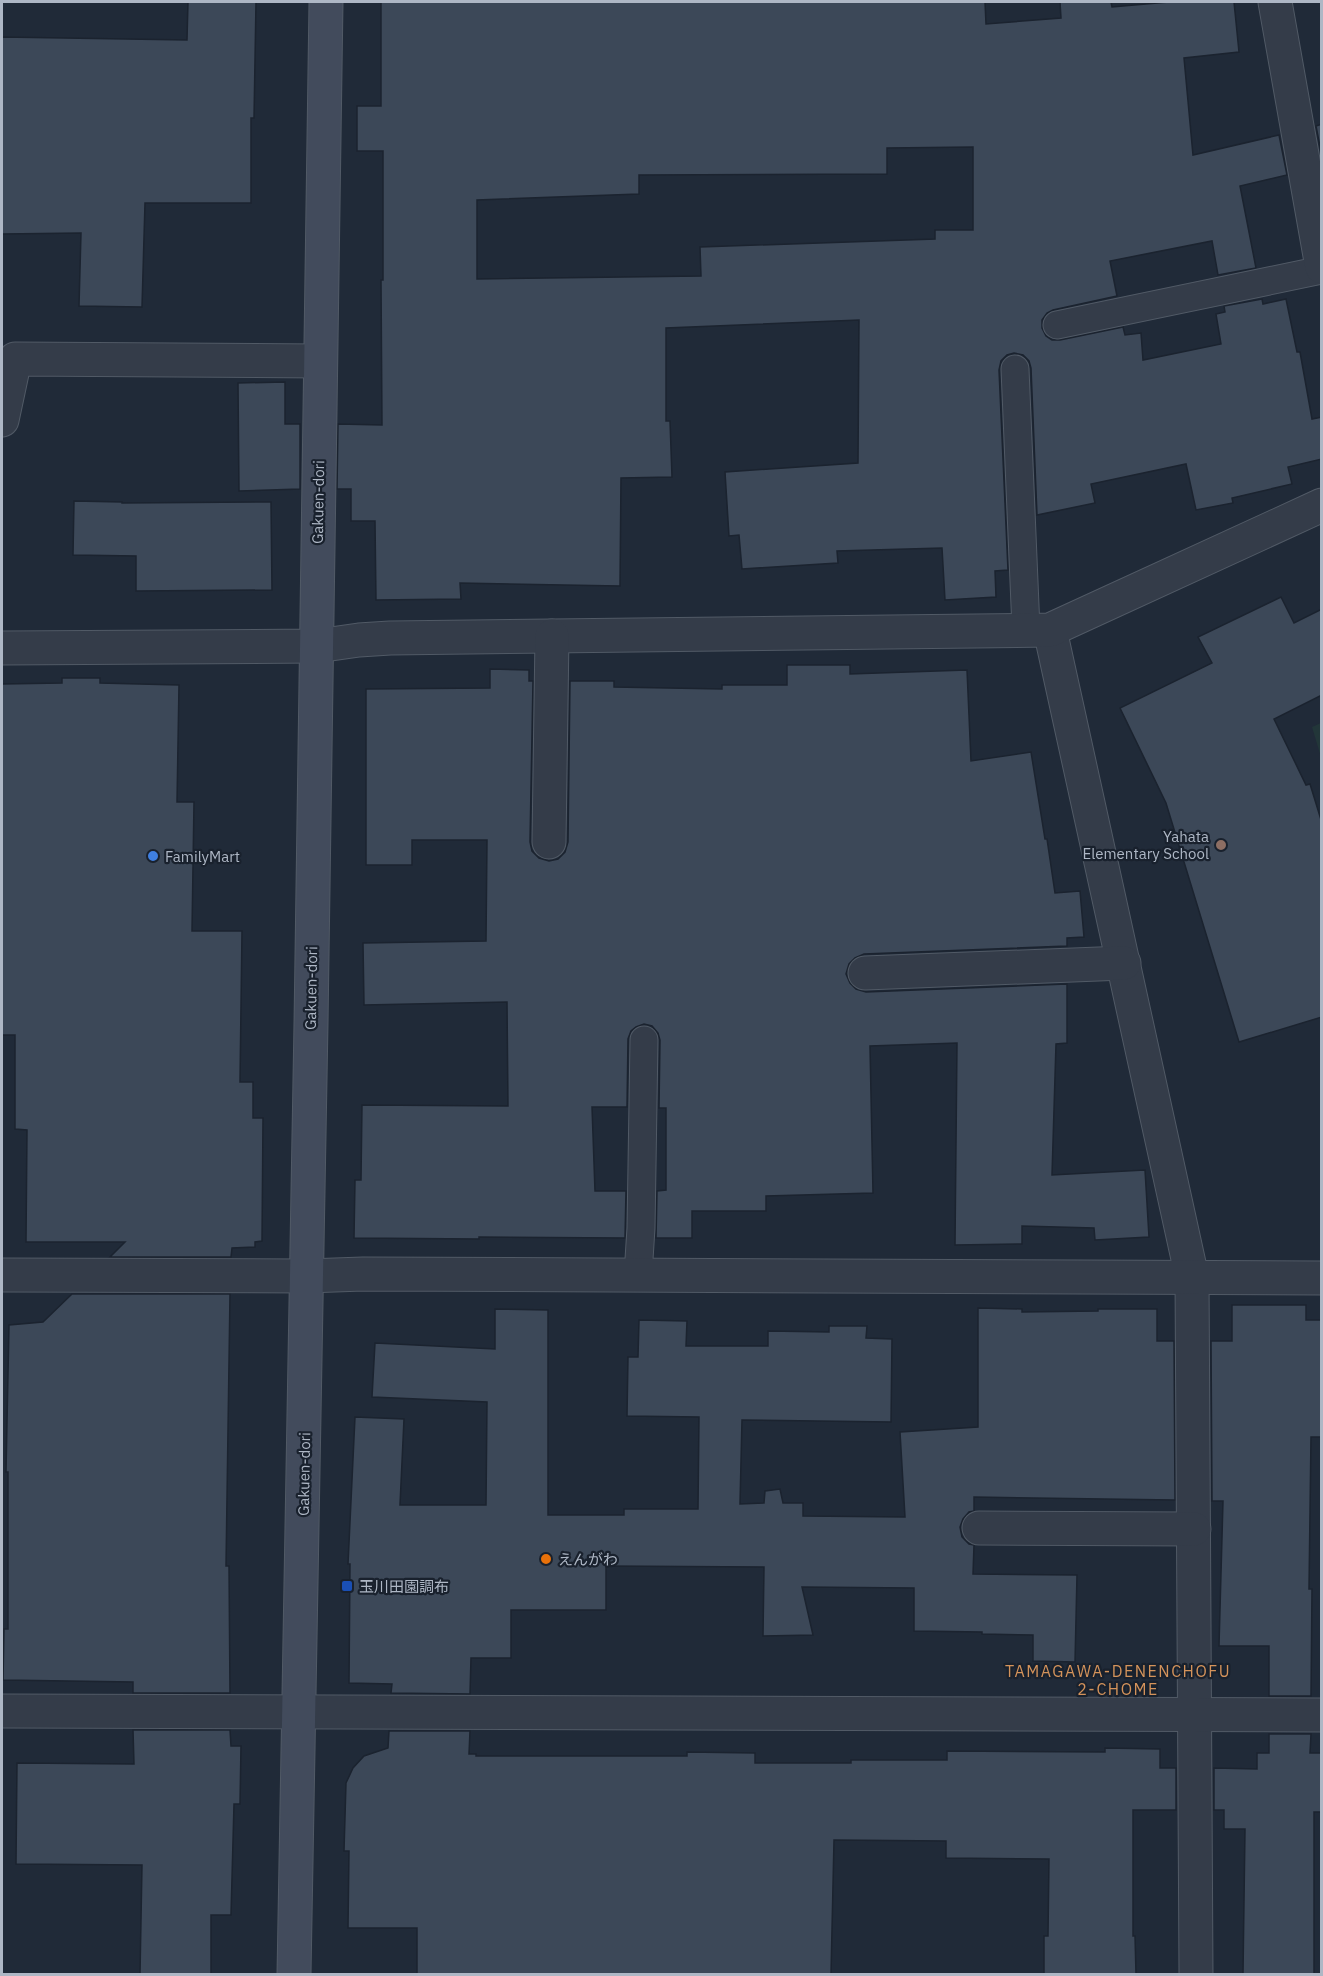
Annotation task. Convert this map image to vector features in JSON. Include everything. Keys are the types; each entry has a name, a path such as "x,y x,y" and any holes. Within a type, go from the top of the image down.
{"street":[{"name":"Gakuen-dori","path":"294,1974 301,1711 327,2"},
{"path":"1275,2 1322,268"},
{"path":"2,420 8,359 320,361"},
{"path":"2,648 317,646 390,638 1038,630 1322,505"},
{"path":"1038,630 1124,963 1192,1277 1196,1974"},
{"path":"549,842 552,636"},
{"path":"865,973 1124,963"},
{"path":"2,1275 307,1276 363,1274 1322,1278"},
{"path":"979,1528 1194,1529"},
{"path":"2,1711 1322,1715"}],"lane":[{"path":"1057,325 1322,268"},
{"path":"1014,369 1038,630"},
{"path":"638,1275 644,1040"}],"green space":[{"path":"1321,723 1321,757 1312,727"}],"building":[{"path":"188,2 256,2 254,118 251,118 251,203 145,203 142,307 79,306 81,233 2,234 2,37 187,40"},
{"path":"381,2 985,2 986,24 1061,18 1060,2 1111,2 1112,7 1169,2 1234,2 1239,52 1184,58 1193,155 1279,135 1287,175 1240,186 1256,268 1218,275 1212,241 1110,261 1117,296 1053,310 1047,313 1042,320 1042,328 1046,336 1052,340 1060,340 1123,327 1125,335 1141,333 1143,360 1221,344 1216,314 1225,312 1224,306 1262,299 1263,304 1286,299 1297,352 1300,352 1312,419 1322,417 1322,459 1288,467 1292,484 1232,498 1233,503 1196,510 1186,464 1091,484 1095,503 1037,515 1031,368 1029,361 1023,355 1014,353 1007,355 1001,361 999,370 1008,570 995,571 996,597 945,600 942,548 837,551 838,563 742,569 739,535 729,536 725,472 858,463 859,320 666,328 666,421 670,421 672,477 621,478 620,586 460,583 461,599 376,600 375,521 351,521 351,489 337,489 338,424 382,425 383,151 357,151 357,106 381,106","holes":["973,147 973,230 935,230 935,239 700,247 701,276 477,279 477,200 639,194 639,175 887,174 887,148"]},
{"path":"1322,124 1322,157 1316,126"},
{"path":"285,382 285,424 300,424 300,489 239,491 238,383"},
{"path":"74,501 271,502 272,590 136,591 136,556 73,555"},
{"path":"1281,597 1294,623 1322,609 1322,695 1274,719 1306,785 1310,784 1322,823 1322,1017 1239,1042 1166,803 1120,708 1212,663 1198,637"},
{"path":"787,665 850,665 850,674 967,670 971,761 1031,752 1055,893 1080,891 1084,937 1067,938 1067,946 864,954 849,964 846,974 856,989 866,992 1067,984 1067,1043 1056,1044 1052,1175 1145,1170 1149,1237 1095,1240 1094,1228 1022,1226 1022,1244 955,1245 957,1043 870,1046 873,1193 766,1196 766,1211 692,1211 692,1238 656,1238 657,1191 666,1190 666,1108 659,1108 660,1040 652,1026 644,1024 631,1031 628,1039 627,1107 592,1107 595,1191 626,1191 625,1238 354,1238 355,1180 361,1180 362,1105 508,1106 507,1002 364,1005 363,943 486,941 487,840 412,840 412,865 366,865 366,689 490,688 490,669 529,670 529,681 533,681 530,842 532,851 539,858 549,861 558,859 565,852 568,842 570,681 614,681 614,687 722,689 722,685 787,685"},
{"path":"62,678 100,678 100,683 179,685 177,802 194,802 192,931 242,931 240,1082 253,1082 253,1118 263,1118 262,1241 255,1242 255,1247 232,1248 231,1257 110,1257 125,1242 26,1242 27,1130 15,1129 15,1035 2,1035 2,684 62,683"},
{"path":"72,1294 230,1294 226,1566 229,1566 230,1693 133,1693 133,1682 3,1680 4,1629 8,1629 8,1472 6,1472 9,1325 43,1322"},
{"path":"1232,1305 1306,1305 1306,1320 1322,1320 1322,1437 1311,1437 1309,1589 1312,1589 1311,1696 1269,1696 1269,1646 1219,1646 1223,1501 1212,1501 1211,1341 1232,1341"},
{"path":"978,1308 1022,1309 1022,1312 1157,1309 1157,1341 1174,1341 1175,1500 974,1497 974,1511 969,1512 960,1527 962,1537 969,1544 974,1545 973,1574 1077,1575 1075,1662 1033,1661 1033,1635 914,1631 914,1588 802,1587 813,1635 763,1636 764,1567 606,1566 606,1610 511,1610 511,1658 471,1658 470,1694 391,1693 392,1684 349,1683 350,1564 348,1564 355,1417 404,1419 400,1505 486,1505 487,1402 372,1397 375,1343 495,1349 495,1309 548,1310 548,1515 624,1515 624,1509 698,1509 699,1417 627,1416 628,1357 638,1357 639,1320 687,1321 686,1346 768,1346 768,1331 829,1332 829,1326 867,1326 866,1338 892,1339 891,1422 742,1420 740,1504 764,1503 765,1491 780,1489 783,1503 803,1503 803,1516 905,1517 900,1432 978,1427"},
{"path":"133,1730 230,1730 231,1746 241,1746 240,1804 234,1804 231,1915 211,1915 211,1974 140,1974 142,1865 16,1864 17,1763 134,1764"},
{"path":"389,1731 470,1731 469,1754 476,1754 476,1756 687,1756 687,1752 755,1753 755,1763 947,1760 947,1751 1105,1752 1105,1748 1160,1749 1160,1768 1176,1768 1176,1810 1133,1810 1133,1936 1135,1936 1136,1974 1044,1974 1044,1936 1048,1936 1049,1859 946,1858 946,1841 834,1840 831,1974 417,1974 417,1928 348,1928 349,1851 344,1851 346,1783 353,1768 364,1756 388,1748"},
{"path":"1269,1734 1311,1734 1310,1753 1322,1753 1322,1812 1314,1812 1314,1974 1243,1974 1245,1829 1224,1829 1224,1810 1214,1810 1214,1768 1257,1769 1257,1753 1269,1753"}],"place":[{"name":"Yahata Elementary School","path":"1221,845"},
{"name":"FamilyMart","path":"153,856"},
{"name":"えんがわ","path":"546,1559"},
{"name":"玉川田園調布","path":"347,1586"}],"district":[{"name":"TAMAGAWA-DENENCHOFU 2-CHOME","path":"1118,1680"}]}
